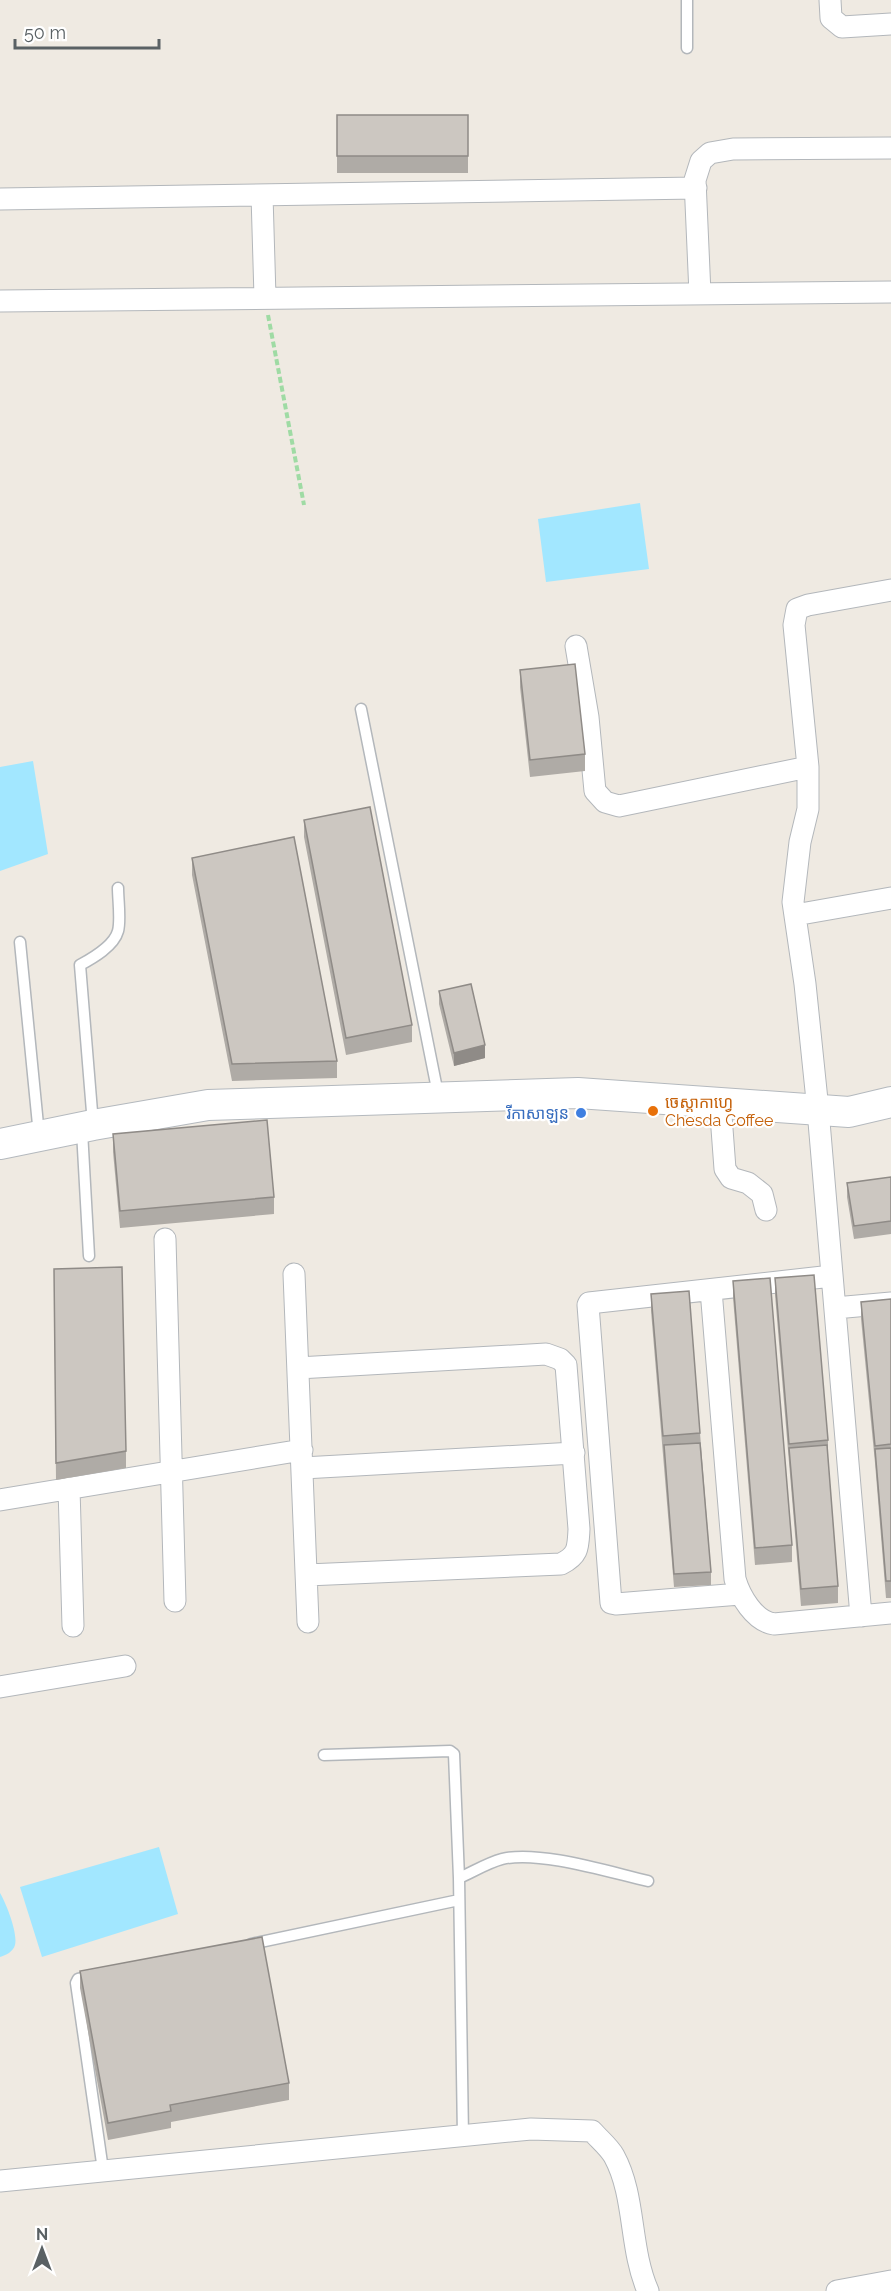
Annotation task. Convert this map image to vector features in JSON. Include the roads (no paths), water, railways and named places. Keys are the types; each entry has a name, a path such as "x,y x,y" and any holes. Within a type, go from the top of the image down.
{"street":[{"path":"830,0 831,18 834,23 842,27 891,24"},
{"path":"700,294 695,180 702,161 710,153 733,149 891,148"},
{"path":"0,199 696,188"},
{"path":"262,195 265,297"},
{"path":"0,301 891,292"},
{"path":"861,1616 818,1110 805,984 793,902 800,842 808,809 808,767 794,625 796,609 891,590"},
{"path":"576,646 588,717 595,791 604,802 619,806 808,767"},
{"path":"795,915 891,898"},
{"path":"0,1144 208,1105 578,1093 849,1112 891,1102"},
{"path":"720,1102 725,1169 731,1178 748,1183 762,1194 766,1210"},
{"path":"165,1239 175,1601"},
{"path":"294,1274 308,1622"},
{"path":"740,1594 611,1603 588,1305 589,1303 832,1276"},
{"path":"711,1290 735,1579 740,1594 758,1616 767,1623 891,1613"},
{"path":"835,1308 891,1303"},
{"path":"298,1368 546,1354 560,1359 566,1365 579,1528 578,1548 571,1559 561,1564 307,1575"},
{"path":"0,1500 171,1472 303,1459 574,1453"},
{"path":"69,1488 73,1626"},
{"path":"0,1687 125,1666"},
{"path":"0,2181 531,2129 592,2131 613,2155 624,2183 635,2252 648,2291"},
{"path":"837,2291 891,2281"}],"lane":[{"path":"687,0 687,48"},
{"path":"361,709 438,1099"},
{"path":"89,1256 87,1126 80,965 110,944 118,932 118,888"},
{"path":"20,942 39,1136"},
{"path":"324,1755 450,1751 454,1754 459,1878 463,2137"},
{"path":"459,1878 502,1859 522,1857 545,1858 648,1881"},
{"path":"242,1946 459,1900"},
{"path":"102,1974 78,1979 76,1983 103,2170"}],"water":[{"path":"640,503 649,569 546,582 538,519"},
{"path":"33,761 48,854 0,871 0,767"},
{"path":"159,1847 178,1914 42,1957 20,1887"},
{"path":"0,1893 11,1918 15,1945 13,1950 0,1957"}],"place":[{"name":"ចេស្ដាកាហ្វេ Chesda Coffee","path":"653,1111"},
{"name":"រីកាសាឡន","path":"581,1113"}]}
